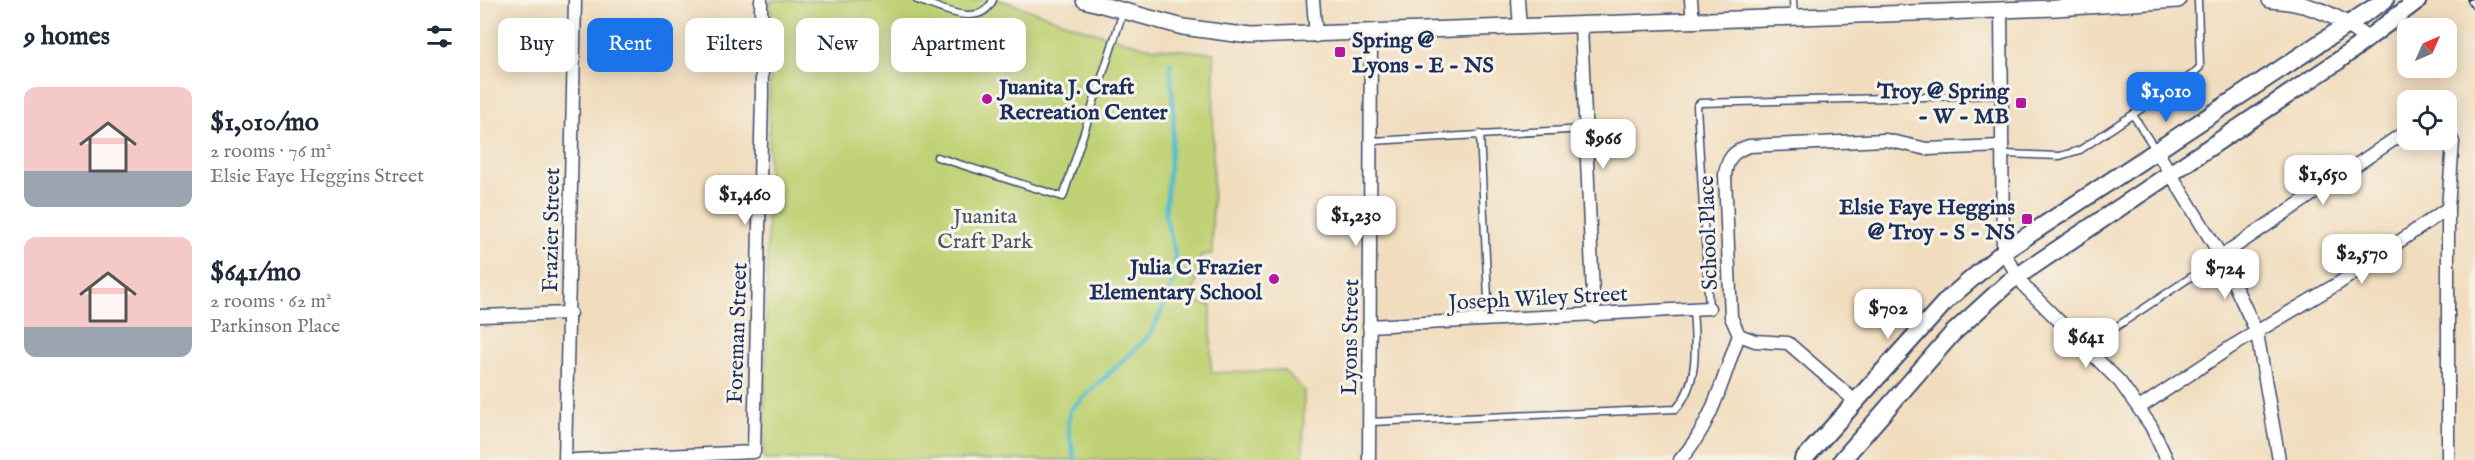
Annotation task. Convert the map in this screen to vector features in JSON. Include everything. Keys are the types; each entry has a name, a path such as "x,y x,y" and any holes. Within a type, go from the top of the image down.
{"main road":[{"path":"1803,460 1947,300 2003,252 2385,0"},
{"path":"1844,459 1968,317 2018,275 2367,40 2418,0"}],"street":[{"name":"Frazier Street","path":"566,460 575,0"},
{"name":"Foreman Street","path":"575,460 754,452 762,94 761,0"},
{"path":"1084,0 1183,27 1250,36 1316,36 1693,22 2001,10 2056,4 2178,0"},
{"path":"1313,0 1316,36"},
{"path":"1518,0 1520,28"},
{"path":"1691,0 1693,22"},
{"path":"2270,0 2291,1 2349,24 2367,40"},
{"path":"2001,10 2003,252 2026,288 2120,382 2139,408 2167,460"},
{"path":"1581,26 1594,316"},
{"name":"Lyons Street","path":"1369,460 1371,34"},
{"path":"2221,256 2397,137"},
{"name":"School Place","path":"1740,334 1731,316 1725,175 1727,163 1735,152 1749,146 1886,140 1927,149 2002,150"},
{"path":"2156,150 2221,256 2257,333 2279,460"},
{"path":"2448,460 2448,208 2452,150"},
{"path":"2139,408 2339,283 2448,208"},
{"name":"Joseph Wiley Street","path":"1370,326 1594,316 1709,308"},
{"path":"480,316 570,313"},
{"path":"1680,460 1700,436 1710,418 1740,334 1755,341 1788,343 1855,401"}],"lane":[{"path":"917,0 971,17 982,13 993,0"},
{"path":"1793,0 1794,18"},
{"path":"2002,150 2060,156 2080,150 2200,67 2198,0"},
{"path":"937,157 1063,197 1123,12"},
{"path":"1709,308 1697,106 1700,103 2001,95"},
{"path":"2133,115 2156,150"},
{"path":"1372,141 1586,129"},
{"path":"1480,134 1489,321"},
{"path":"2086,347 2221,256"},
{"path":"1369,422 1676,409 1686,398 1696,356 1693,309"}],"green space":[{"name":"Juanita Craft Park","path":"771,0 1001,0 1087,30 1147,47 1214,53 1212,254 1201,255 1192,302 1211,305 1211,373 1283,370 1304,390 1303,460 764,460 770,72 784,72 784,18 771,18"}],"waterway":[{"path":"1075,460 1068,429 1070,410 1150,335 1168,297 1175,273 1175,254 1165,215 1174,121 1170,63"}],"railway":[{"path":"2470,0 2475,8"}],"place":[{"name":"Spring @ Lyons - E - NS","path":"1340,52"},
{"name":"Juanita J. Craft Recreation Center","path":"987,99"},
{"name":"Troy @ Spring - W - MB","path":"2021,103"},
{"name":"Elsie Faye Heggins @ Troy - S - NS","path":"2027,219"},
{"name":"Julia C Frazier Elementary School","path":"1274,279"}]}
